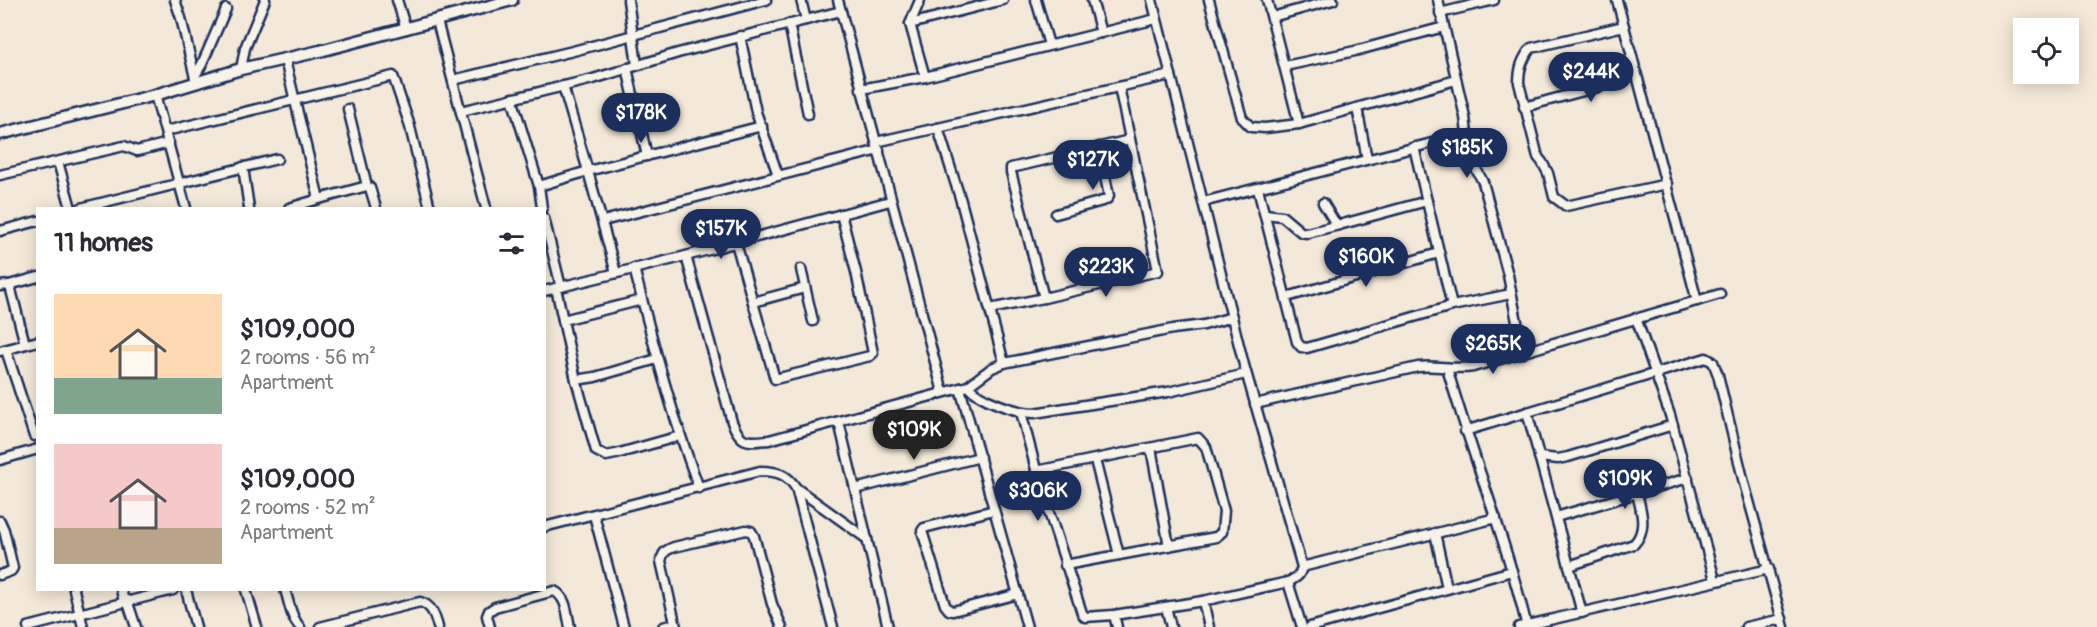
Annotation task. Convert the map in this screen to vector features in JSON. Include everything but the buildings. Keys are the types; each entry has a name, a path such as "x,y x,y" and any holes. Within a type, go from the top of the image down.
{"street":[{"path":"175,0 196,79"},
{"path":"241,69 245,48 265,0"},
{"path":"397,0 406,29"},
{"path":"0,134 155,95 196,79 285,60 512,0"},
{"path":"628,0 637,65"},
{"path":"453,80 766,0"},
{"path":"801,0 806,20"},
{"path":"838,0 943,392"},
{"path":"920,0 910,24 925,77"},
{"path":"910,24 1003,0"},
{"path":"1036,0 1049,45"},
{"path":"1092,0 1101,33"},
{"path":"1021,412 1036,471 1065,565 1085,617 1114,615 1203,601 1297,578 1302,567 1246,374 1152,0"},
{"path":"1209,0 1233,87 1246,123 1251,127 1265,128 1299,124 1456,80"},
{"path":"1267,0 1299,124"},
{"path":"1272,17 1333,0"},
{"path":"1438,0 1465,117 1470,155 1483,182 1523,352"},
{"path":"1440,13 1468,3 1494,0"},
{"path":"1617,0 1697,301"},
{"path":"196,79 226,9"},
{"path":"461,111 841,11"},
{"path":"861,89 925,77 1156,19"},
{"path":"437,21 486,207"},
{"path":"789,24 808,114"},
{"path":"1624,26 1531,48 1525,55 1519,72 1524,107 1538,157 1548,173 1554,197 1566,206 1667,184"},
{"path":"1285,66 1355,51 1443,27"},
{"path":"740,36 746,70 778,175"},
{"path":"1524,107 1598,87 1612,79 1632,56"},
{"path":"285,60 319,199"},
{"path":"627,68 647,156"},
{"path":"603,221 778,175 938,128 1171,75"},
{"path":"166,131 393,76 409,123 430,207"},
{"path":"563,86 616,273"},
{"path":"990,309 1158,271 1119,87"},
{"path":"155,95 186,207"},
{"path":"512,98 538,186 542,207"},
{"path":"1357,108 1367,159"},
{"path":"348,109 376,207"},
{"path":"538,186 762,126"},
{"path":"938,128 961,201 1004,363"},
{"path":"1203,202 1467,134"},
{"path":"1044,298 1011,168 1130,140"},
{"path":"0,175 124,146 137,151 169,143"},
{"path":"1056,214 1106,200 1109,196 1099,147"},
{"path":"1414,147 1452,306"},
{"path":"85,207 277,159"},
{"path":"58,162 71,207"},
{"path":"243,167 249,207"},
{"path":"292,207 368,186"},
{"path":"1258,189 1297,342 1301,347 1307,348 1452,306 1511,294"},
{"path":"546,291 736,243 890,201"},
{"path":"1265,214 1282,216 1301,232 1307,233 1426,201"},
{"path":"1323,203 1340,225"},
{"path":"736,243 775,379 872,355 856,272 841,214"},
{"path":"0,231 36,222"},
{"path":"546,228 563,320 592,445 600,455 616,454 680,436"},
{"path":"1287,297 1439,253"},
{"path":"686,256 732,422 737,436 744,441 770,440 964,387 992,368 1004,363 1173,328 1204,325 1232,317"},
{"path":"634,268 657,359 680,436 699,488"},
{"path":"801,269 813,321"},
{"path":"25,344 4,286 36,278"},
{"path":"753,302 805,288"},
{"path":"1255,405 1419,368 1473,367 1720,294"},
{"path":"563,320 642,300"},
{"path":"1636,318 1673,425 1714,580"},
{"path":"36,341 3,350 36,436"},
{"path":"1465,431 1706,358 1713,362 1783,623 1746,627"},
{"path":"576,380 595,377 657,359"},
{"path":"1447,368 1465,431 1497,518 1524,626 1768,569"},
{"path":"964,387 977,395 1021,412 1047,411 1168,392 1246,374"},
{"path":"964,387 980,458 1027,627"},
{"path":"1527,412 1582,613"},
{"path":"839,422 888,627"},
{"path":"1539,457 1558,459 1568,457 1673,425"},
{"path":"1036,471 1198,438 1206,447 1224,512 1222,532 1216,537 1065,565"},
{"path":"1151,448 1169,546"},
{"path":"0,460 36,449"},
{"path":"855,489 980,458"},
{"path":"1095,460 1119,555"},
{"path":"546,527 760,471 774,471 790,480 796,488 867,539"},
{"path":"1556,517 1688,478"},
{"path":"796,488 833,627"},
{"path":"1569,566 1634,544 1641,536 1642,517 1637,493"},
{"path":"994,510 924,528 922,531 945,605 949,610 953,611 1018,594"},
{"path":"594,515 624,627"},
{"path":"1302,567 1497,518"},
{"path":"0,520 13,568 0,575"},
{"path":"663,627 676,625 661,561 666,550 747,530 751,531 754,536 766,587 782,627"},
{"path":"1435,533 1447,588"},
{"path":"1310,627 1512,571"},
{"path":"1288,582 1302,627"},
{"path":"74,591 83,627"},
{"path":"121,591 136,627"},
{"path":"28,627 169,591"},
{"path":"186,591 196,627"},
{"path":"246,591 256,627"},
{"path":"285,591 297,625 300,627"},
{"path":"490,627 487,616 489,611 495,607 554,591 564,600 570,627"},
{"path":"1203,601 1209,627"},
{"path":"320,627 340,625 420,602 429,605 432,609 438,627"},
{"path":"1166,607 1171,627"},
{"path":"1114,615 1117,627"}]}
